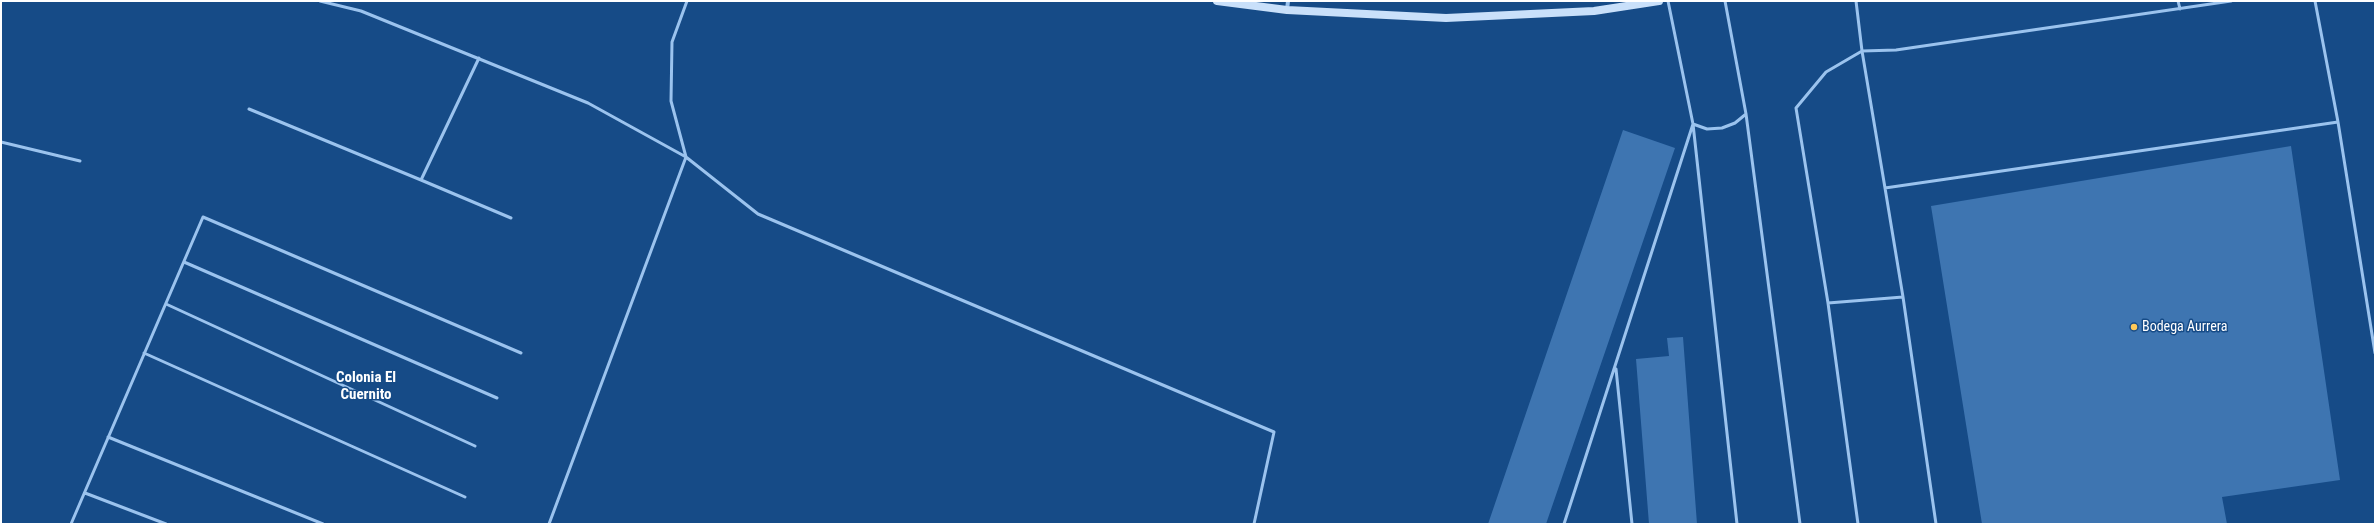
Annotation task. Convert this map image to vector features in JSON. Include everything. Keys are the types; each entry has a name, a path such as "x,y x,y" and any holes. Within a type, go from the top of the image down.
{"main road":[{"path":"1217,1 1287,10 1446,18 1594,11 1659,1"}],"street":[{"path":"1287,10 1288,1"}],"lane":[{"path":"320,1 337,3 361,11 588,103 686,157 758,214 1274,432 1254,524"},
{"path":"549,524 686,157 670,101 672,42 687,1"},
{"path":"1668,1 1693,124 1737,524"},
{"path":"1725,1 1746,114 1800,524"},
{"path":"1856,1 1862,51 1903,297 1936,524"},
{"path":"2178,1 2180,8"},
{"path":"1858,524 1828,303 1796,108 1826,72 1862,51 1896,50 2231,1"},
{"path":"2315,1 2338,122 2375,354"},
{"path":"421,180 478,58"},
{"path":"249,109 511,218"},
{"path":"1693,124 1707,129 1722,128 1735,123 1746,114"},
{"path":"1885,188 2338,122"},
{"path":"1564,524 1616,368 1693,124"},
{"path":"1,142 80,161"},
{"path":"71,524 203,217 521,353"},
{"path":"184,262 497,398"},
{"path":"1828,303 1903,297"},
{"path":"166,304 475,446"},
{"path":"144,353 465,497"},
{"path":"1616,368 1632,524"},
{"path":"108,438 323,524"},
{"path":"85,493 166,524"}],"building":[{"path":"1623,130 1675,148 1546,524 1488,524"},
{"name":"Bodega Aurrera","path":"2291,146 2340,480 2222,497 2227,524 1982,524 1931,206"},
{"path":"1683,337 1697,524 1649,524 1636,359 1669,356 1667,338"}],"place":[{"name":"Bodega Aurrera","path":"2134,327"}],"district":[{"name":"Colonia El Cuernito","path":"366,386"}]}
